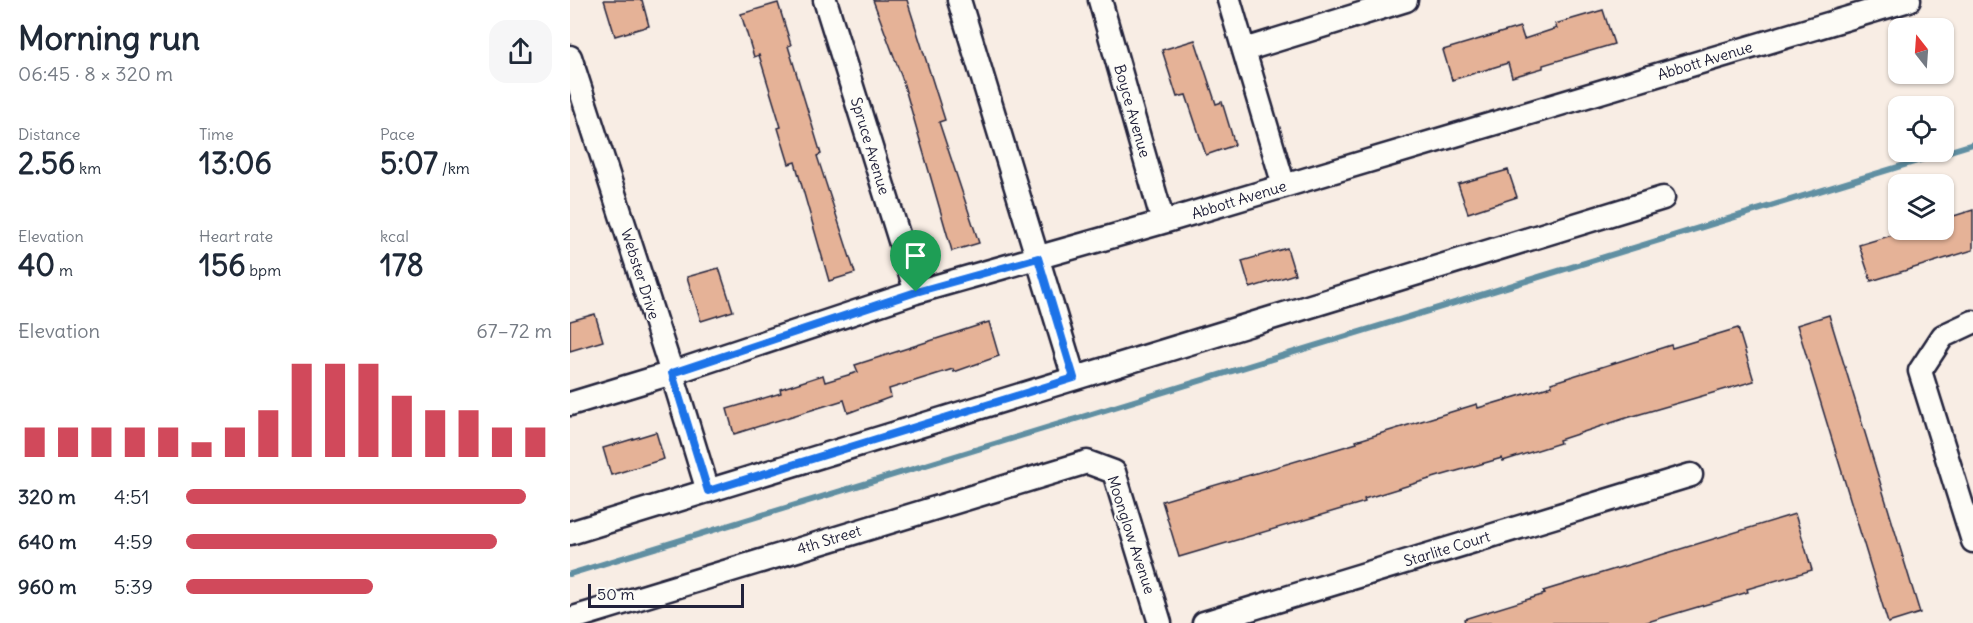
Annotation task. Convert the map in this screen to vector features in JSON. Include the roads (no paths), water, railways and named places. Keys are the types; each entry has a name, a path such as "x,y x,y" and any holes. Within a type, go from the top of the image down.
{"street":[{"name":"Spruce Avenue","path":"825,0 916,292"},
{"path":"959,0 1074,378"},
{"name":"Boyce Avenue","path":"1100,0 1163,222"},
{"path":"1229,0 1284,186"},
{"path":"1244,50 1406,0"},
{"name":"Abbott Avenue","path":"570,404 672,373 916,292 1163,222 1910,0"},
{"name":"Webster Drive","path":"570,57 708,491"},
{"path":"570,533 1663,198"},
{"path":"1973,322 1943,336 1920,371 1973,540"},
{"name":"4th Street","path":"570,619 1088,462"},
{"name":"Moonglow Avenue","path":"1088,462 1114,472 1160,623"},
{"name":"Starlite Court","path":"1204,623 1691,475"}],"waterway":[{"path":"570,574 1973,144"}]}
